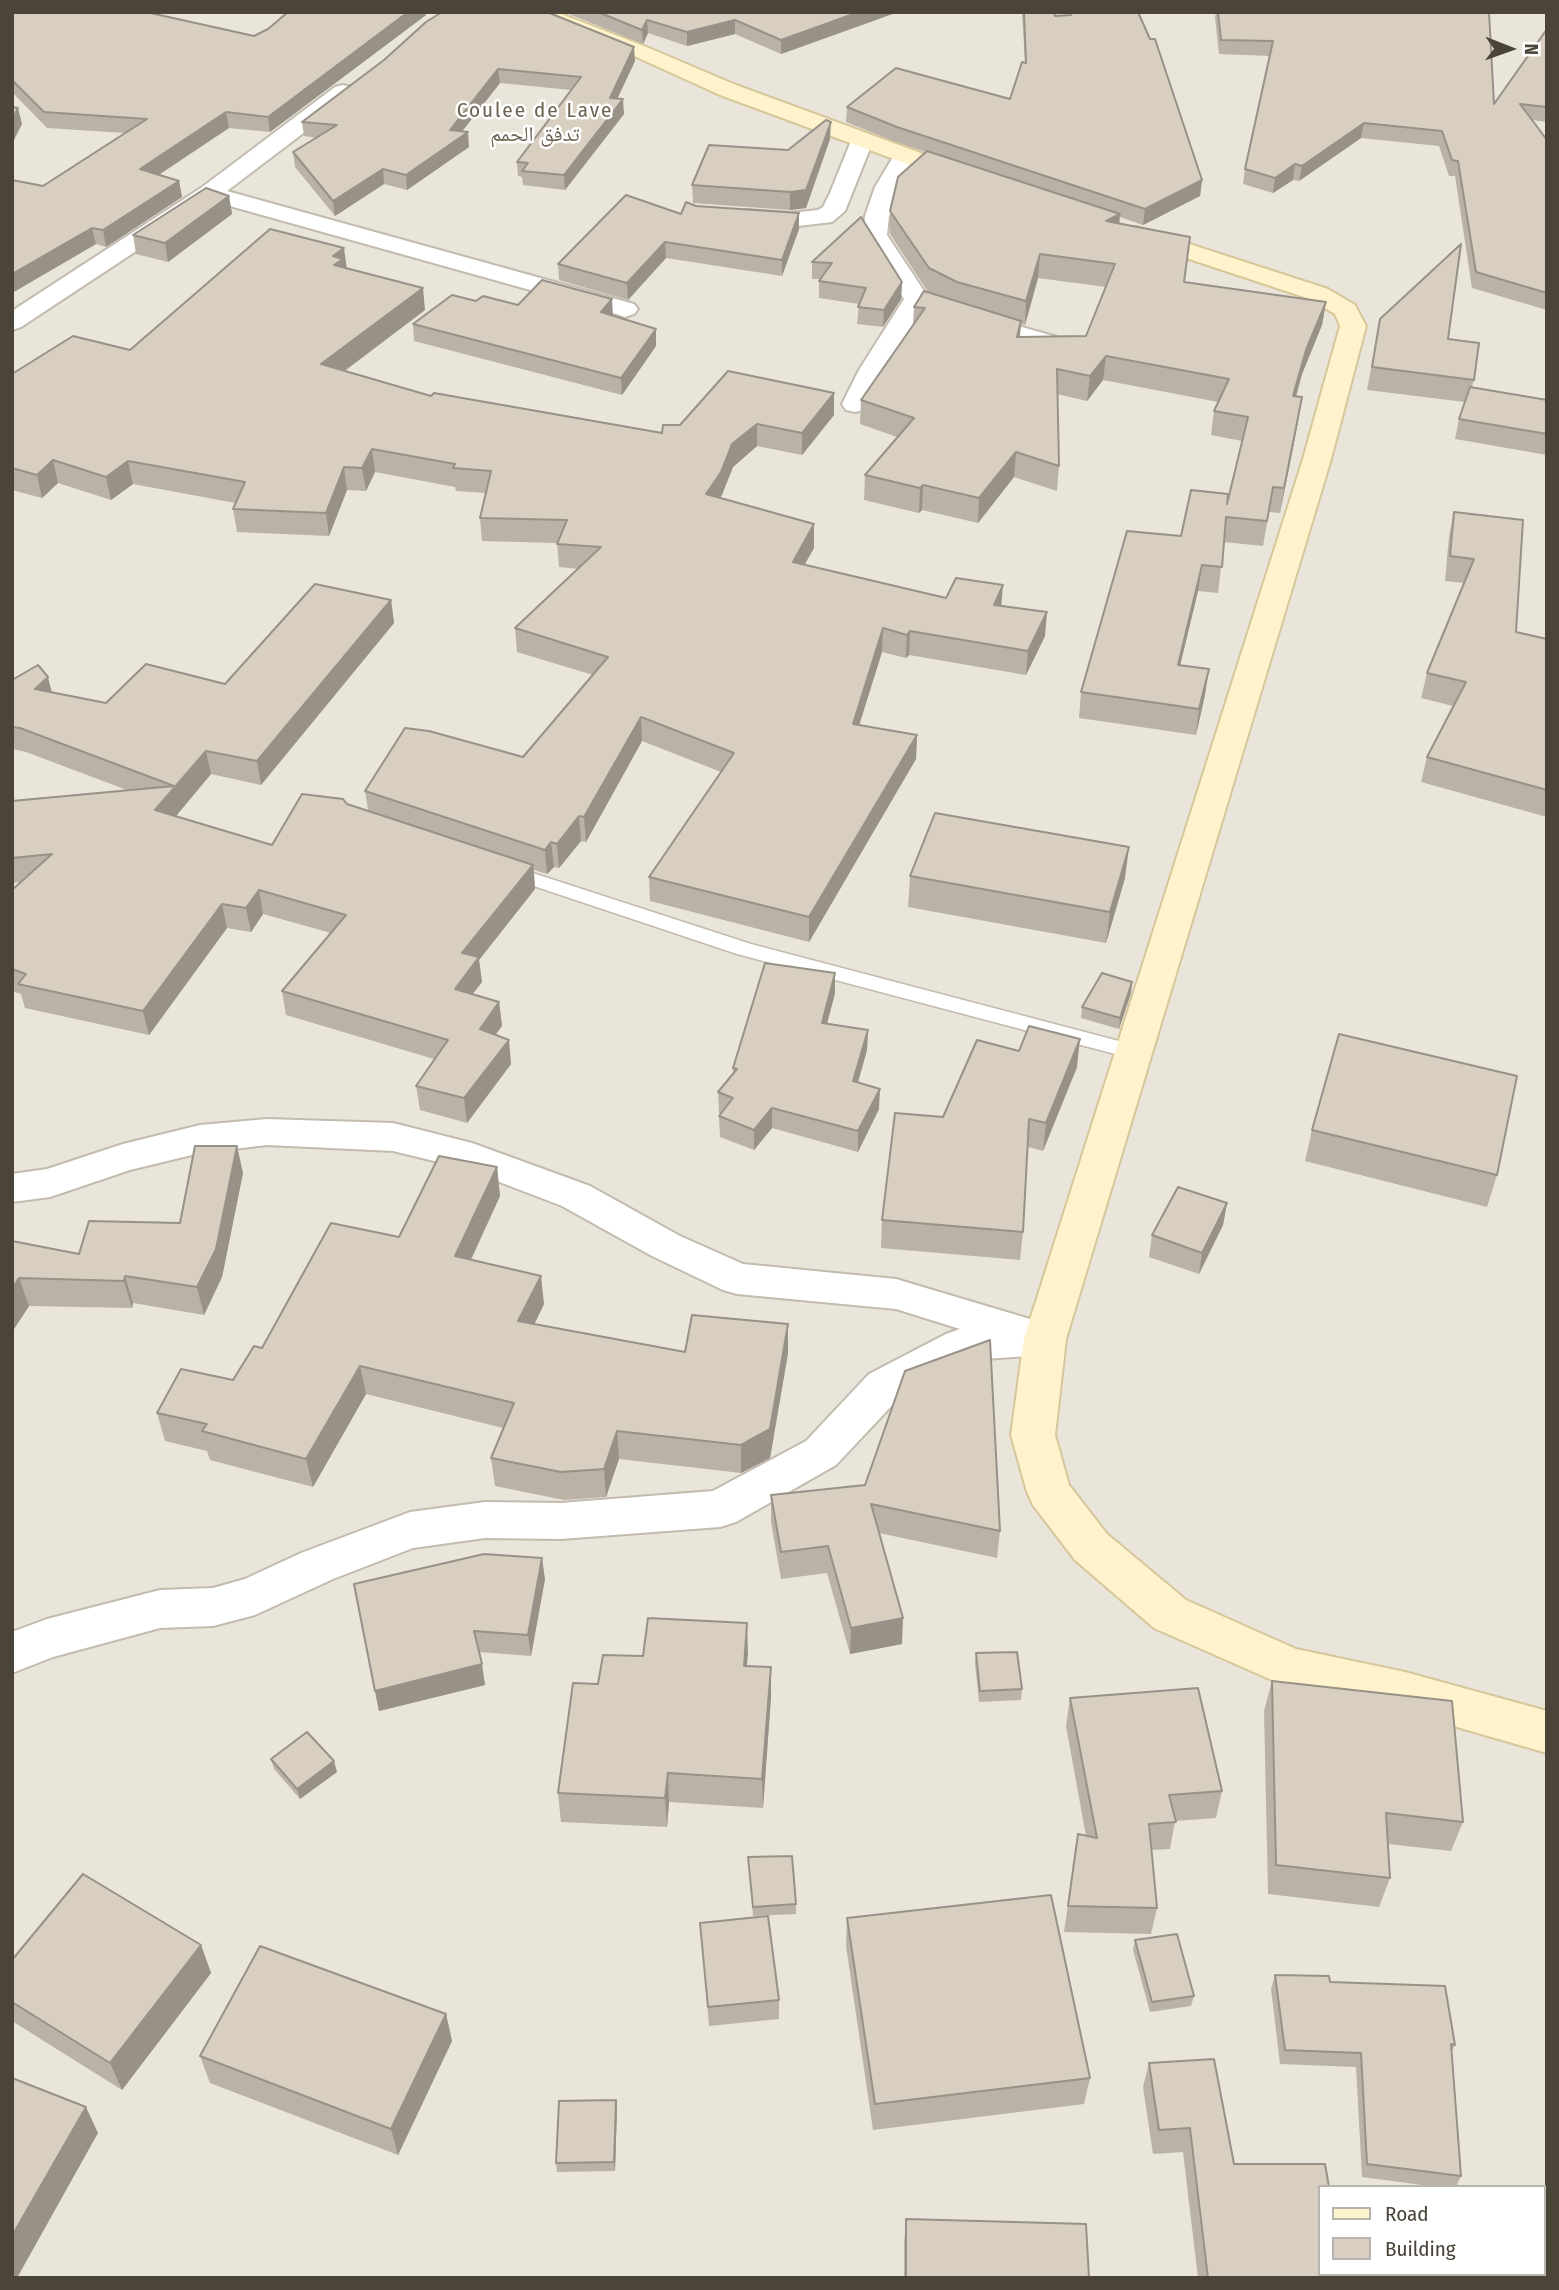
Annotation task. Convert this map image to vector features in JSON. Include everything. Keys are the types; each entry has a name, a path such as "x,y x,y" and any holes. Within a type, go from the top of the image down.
{"main road":[{"path":"537,12 862,141 995,187"},
{"path":"1112,225 1319,294 1346,310 1353,326 1317,459 1045,1339 1033,1435 1049,1492 1091,1547 1170,1614 1290,1668 1405,1692 1547,1732"}],"street":[{"path":"16,316 209,192 365,76"},
{"path":"724,215 790,220 824,217 833,211 842,193 862,141"},
{"path":"904,157 887,187 877,216 875,235 917,299 946,313 1048,342"},
{"path":"209,192 625,309"},
{"path":"856,404 872,370 917,299"},
{"path":"12,1188 50,1183 123,1158 200,1139 267,1132 393,1137 472,1157 576,1196 666,1246 737,1279 785,1286 896,1294 1045,1339"},
{"path":"12,1653 47,1639 160,1609 213,1607 255,1597 317,1566 410,1530 485,1520 561,1521 720,1509 821,1453 884,1386 961,1345 1045,1339"}],"lane":[{"path":"492,865 744,949 1134,1052"}],"shaded area":[{"path":"12,12 1547,12 1547,2278 12,2278"}],"building":[{"path":"12,12 146,12 254,36 268,29 288,12 408,12 268,117 226,112 140,169 179,181 103,230 92,228 12,274 12,180 43,186 147,119 44,112 12,80"},
{"path":"442,12 547,12 634,47 610,98 623,99 564,175 522,171 528,163 517,162 581,77 498,69 450,130 468,132 406,175 383,169 333,201 293,152 337,125 302,122"},
{"path":"598,12 859,12 781,40 735,20 687,32 647,20 642,30"},
{"path":"1024,12 1054,12 1055,16 1071,15 1073,12 1138,12 1150,39 1155,39 1202,180 1145,209 897,127 847,107 896,68 1010,99 1022,62 1026,63"},
{"path":"1218,12 1489,12 1494,104 1547,29 1547,107 1520,104 1547,140 1547,293 1476,272 1458,161 1452,160 1442,131 1364,123 1302,166 1295,164 1275,178 1245,169 1273,41 1221,40"},
{"path":"12,107 18,108 12,120"},
{"path":"826,120 831,122 806,190 790,192 692,185 709,145 788,150"},
{"path":"927,151 1120,214 1106,221 1190,237 1184,282 1326,302 1306,350 1293,396 1302,397 1284,488 1273,487 1267,521 1226,517 1222,567 1202,565 1178,665 1209,669 1199,709 1081,692 1127,531 1181,536 1191,490 1228,494 1227,504 1248,417 1214,411 1229,379 1106,356 1090,376 1057,369 1059,466 1016,452 979,498 865,475 914,418 861,400 925,308 914,307 924,291 1021,321 1017,337 1086,336 1115,264 1040,254 1026,301 957,282 929,268 890,211 898,177"},
{"path":"206,188 229,196 165,243 133,235"},
{"path":"626,195 681,214 686,202 696,206 799,213 782,260 665,242 627,283 558,264"},
{"path":"861,217 902,282 884,310 858,307 866,288 819,281 832,263 812,262"},
{"path":"270,229 344,248 333,256 343,259 334,265 423,288 321,364 431,396 434,393 662,433 663,425 680,425 728,371 834,393 802,433 757,424 732,444 721,472 706,494 814,524 793,562 946,598 956,578 1003,585 994,605 1047,612 1028,651 910,631 907,635 883,628 853,724 917,735 809,917 649,877 734,753 641,717 584,817 579,816 557,844 551,842 545,850 365,791 405,728 429,731 523,757 608,657 515,628 601,547 557,544 567,520 480,518 491,471 453,468 455,464 372,449 362,468 344,467 326,513 233,509 245,482 128,461 106,477 53,460 37,475 12,468 12,374 73,336 130,350"},
{"path":"1461,244 1448,339 1479,343 1474,380 1372,367 1380,319"},
{"path":"542,280 612,299 601,312 656,329 621,378 413,324 452,295 476,301 483,296 518,305"},
{"path":"1470,387 1547,400 1547,434 1459,419"},
{"path":"1454,512 1523,520 1516,632 1547,639 1547,790 1427,757 1466,682 1427,673 1474,559 1450,556"},
{"path":"315,584 391,600 257,761 206,751 155,810 272,845 302,794 343,799 347,804 533,865 462,953 479,957 455,989 499,1002 480,1029 509,1040 464,1098 416,1086 448,1040 282,991 346,915 259,890 246,908 222,904 143,1011 18,984 26,974 12,969 12,890 52,854 12,858 12,801 174,786 12,727 12,680 38,665 48,677 35,689 106,703 146,664 225,684"},
{"path":"935,813 1129,847 1110,912 910,876"},
{"path":"765,963 835,973 822,1023 868,1030 853,1081 880,1089 858,1131 772,1108 754,1130 719,1116 733,1098 718,1092 737,1069 733,1068"},
{"path":"1102,973 1132,982 1120,1018 1082,1007"},
{"path":"1029,1026 1080,1039 1046,1123 1029,1119 1023,1232 882,1220 895,1113 943,1117 977,1040 1019,1051"},
{"path":"1339,1034 1517,1076 1497,1175 1312,1130"},
{"path":"195,1146 237,1146 216,1249 197,1287 125,1276 124,1281 19,1278 12,1289 12,1241 79,1254 89,1221 180,1223"},
{"path":"439,1156 497,1167 455,1256 541,1276 518,1321 685,1352 692,1315 788,1324 770,1429 741,1445 617,1431 604,1469 561,1472 491,1458 514,1403 360,1366 306,1459 202,1431 207,1424 157,1413 181,1369 233,1380 254,1346 262,1348 331,1223 399,1237"},
{"path":"1178,1187 1227,1203 1202,1253 1152,1235"},
{"path":"990,1340 1000,1531 871,1504 903,1618 851,1628 828,1546 781,1552 771,1495 865,1485 905,1371"},
{"path":"484,1554 542,1558 528,1635 474,1631 482,1664 375,1691 354,1584"},
{"path":"648,1618 747,1623 744,1666 771,1667 762,1779 668,1773 665,1798 558,1793 573,1683 598,1684 603,1655 643,1656"},
{"path":"1017,1652 1022,1689 980,1691 976,1653"},
{"path":"1272,1681 1452,1701 1463,1822 1386,1813 1390,1878 1276,1865"},
{"path":"1198,1688 1222,1791 1169,1795 1176,1822 1149,1824 1157,1908 1068,1906 1078,1834 1097,1838 1070,1698"},
{"path":"307,1732 334,1761 297,1789 271,1759"},
{"path":"792,1856 796,1904 753,1907 748,1857"},
{"path":"83,1874 201,1945 110,2063 12,2002 12,1960"},
{"path":"1051,1895 1090,2078 875,2104 847,1918"},
{"path":"768,1916 779,2000 708,2007 700,1923"},
{"path":"1177,1934 1194,1996 1152,2002 1135,1940"},
{"path":"260,1946 446,2014 391,2129 200,2056"},
{"path":"1275,1975 1329,1976 1330,1982 1445,1986 1455,2045 1451,2044 1461,2176 1367,2164 1361,2053 1285,2050"},
{"path":"1214,2059 1234,2164 1325,2164 1329,2185 1318,2185 1318,2276 1343,2278 1208,2278 1190,2128 1159,2130 1149,2063"},
{"path":"12,2078 86,2107 12,2236"},
{"path":"616,2100 614,2162 556,2163 559,2101"},
{"path":"1547,2217 1547,2278 1493,2278 1545,2276"},
{"path":"906,2219 1086,2224 1089,2278 906,2278"}],"district":[{"name":"Coulee de Lave تدفق الحمم","path":"535,123"}]}
